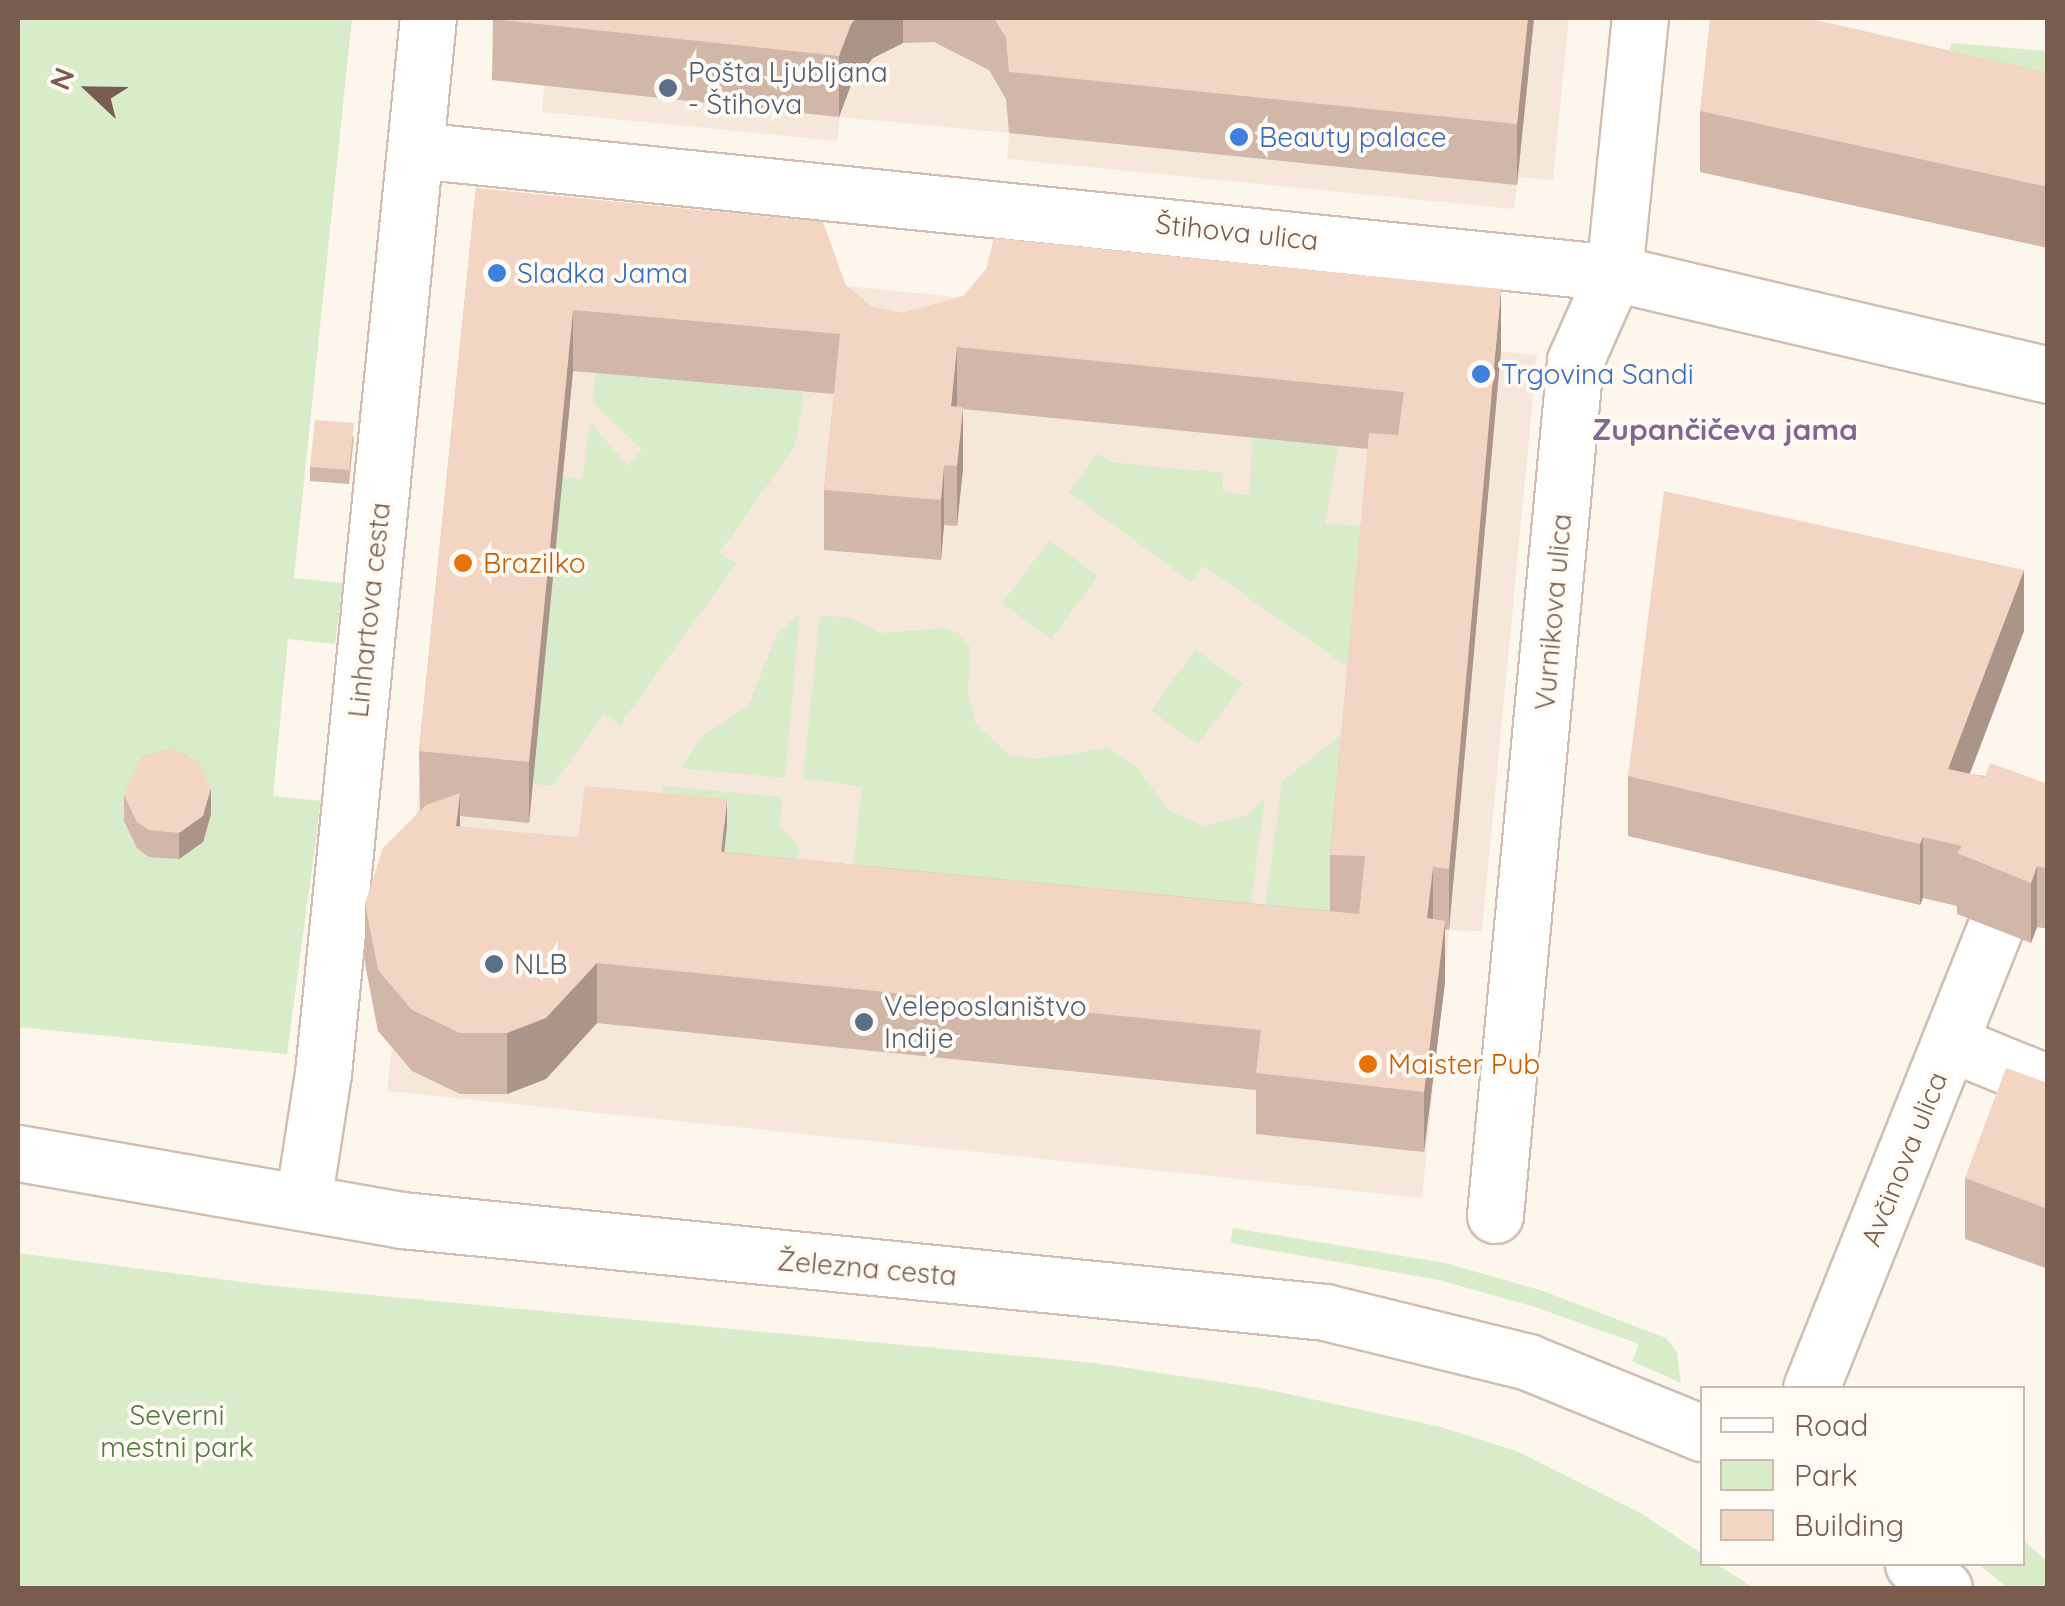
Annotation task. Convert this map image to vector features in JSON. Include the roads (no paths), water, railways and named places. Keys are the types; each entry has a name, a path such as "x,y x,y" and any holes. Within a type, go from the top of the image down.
{"street":[{"name":"Linhartova cesta","path":"304,1202 324,1057 428,18"},
{"name":"Vurnikova ulica","path":"1496,1215 1575,362 1614,273 1640,18"},
{"name":"Štihova ulica","path":"416,150 1614,273 2048,375"},
{"name":"Avčinova ulica","path":"1812,1386 1995,929"},
{"path":"1950,1043 2048,1083"},
{"name":"Železna cesta","path":"18,1153 422,1222 1325,1312 1528,1362 1700,1432"},
{"path":"1915,1566 1944,1588"}],"place":[{"name":"Pošta Ljubljana - Štihova","path":"668,88"},
{"name":"Beauty palace","path":"1239,137"},
{"name":"Sladka Jama","path":"497,273"},
{"name":"Trgovina Sandi","path":"1481,374"},
{"name":"Brazilko","path":"463,563"},
{"name":"NLB","path":"494,964"},
{"name":"Veleposlaništvo Indije","path":"864,1022"},
{"name":"Maister Pub","path":"1368,1064"}],"district":[{"name":"Zupančičeva jama","path":"1725,429"}],"park label":[{"name":"Severni mestni park","path":"177,1431"}]}
